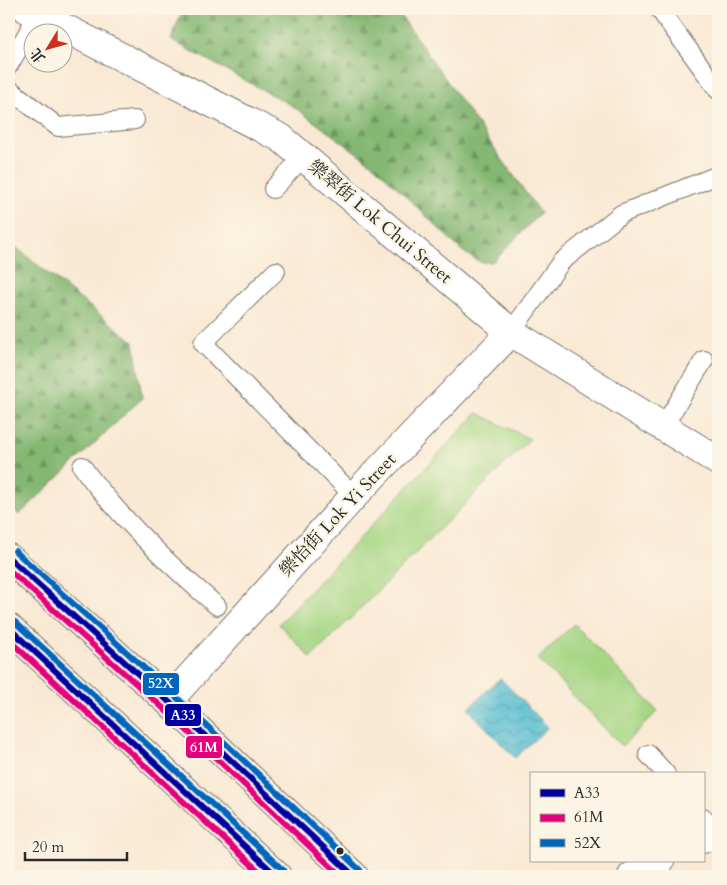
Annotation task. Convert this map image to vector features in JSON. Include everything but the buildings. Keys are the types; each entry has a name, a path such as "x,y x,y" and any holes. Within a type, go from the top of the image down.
{"street":[{"name":"樂翠街 Lok Chui Street","path":"32,12 281,138 511,332 718,461"},
{"name":"樂怡街 Lok Yi Street","path":"168,701 354,496 511,332"},
{"path":"9,558 168,701 354,876"},
{"path":"9,628 276,876"},
{"path":"632,876 658,862"}],"lane":[{"path":"660,9 718,90"},
{"path":"9,65 32,12"},
{"path":"9,89 58,127 135,120"},
{"path":"273,189 303,157"},
{"path":"511,332 561,262 621,214 718,175"},
{"path":"276,271 203,343 354,496"},
{"path":"664,427 704,360"},
{"path":"82,466 91,481 139,534 217,606"},
{"path":"648,754 664,772"}],"green space":[{"path":"183,9 396,9 540,213 493,262 480,262 462,251 375,166 294,107 171,40"},
{"path":"9,242 134,342 142,398 19,515 9,505"},
{"path":"477,413 530,439 311,658 279,624"},
{"path":"574,624 658,711 622,746 538,659"}],"water":[{"path":"500,678 548,727 515,758 468,709"}],"transit line":[{"name":"52X","path":"15,551 174,695 360,870"},
{"name":"A33","path":"9,558 168,701 354,876"},
{"name":"61M","path":"9,570 162,707 341,876"},
{"name":"52X","path":"15,622 283,870"},
{"name":"A33","path":"9,628 277,876"},
{"name":"61M","path":"9,640 264,876"}]}
